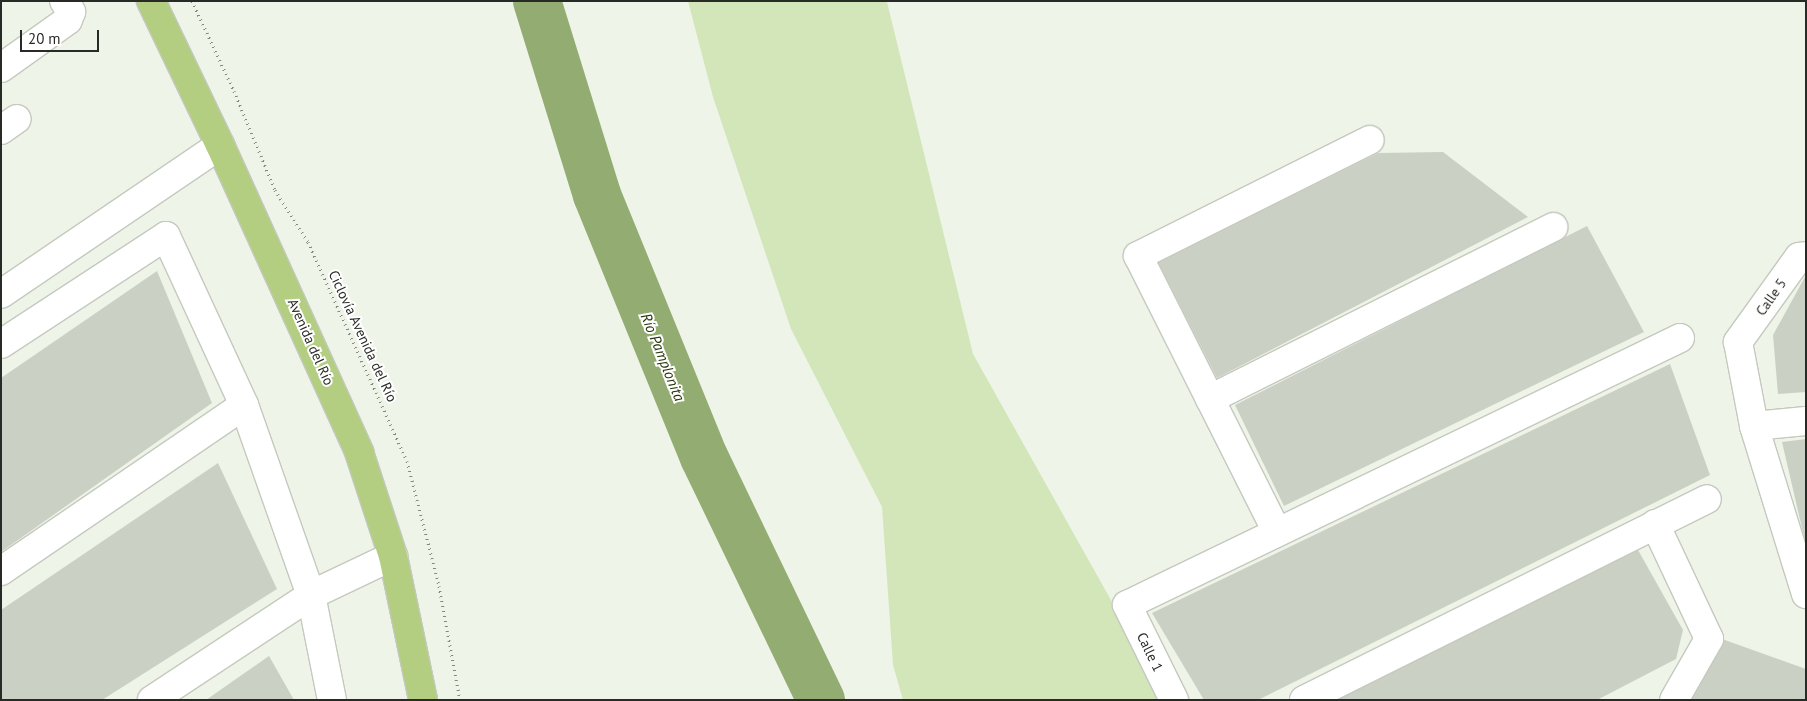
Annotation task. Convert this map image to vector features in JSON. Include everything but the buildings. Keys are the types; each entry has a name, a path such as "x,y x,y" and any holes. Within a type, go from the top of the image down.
{"main road":[{"name":"Avenida del Río","path":"151,1 220,145 359,452 394,556 423,700"}],"street":[{"path":"1,68 68,20 71,12 64,1"},
{"path":"1370,140 1138,256 1278,532 1680,338"},
{"path":"1,294 220,145"},
{"path":"1210,399 1553,227"},
{"path":"1,344 166,236 244,405 311,595 332,700"},
{"name":"Calle 5","path":"1754,426 1738,342 1799,257 1806,256"},
{"path":"1,571 244,405"},
{"path":"1805,587 1754,426 1806,421"},
{"path":"1304,700 1706,499"},
{"path":"1655,524 1709,639 1671,696"},
{"name":"Calle 1","path":"1174,700 1127,605 1278,532"},
{"path":"152,700 311,595 394,556"}],"path":[{"name":"Ciclovía Avenida del Río","path":"192,1 234,91 275,190 308,242 408,462 439,586 460,700"}],"green space":[{"path":"688,1 895,1 887,2 973,354 1167,700 903,700 893,665 882,507 791,329 713,97"}],"waterway":[{"name":"Río Pamplonita","path":"537,1 597,195 704,457 821,700"}]}
